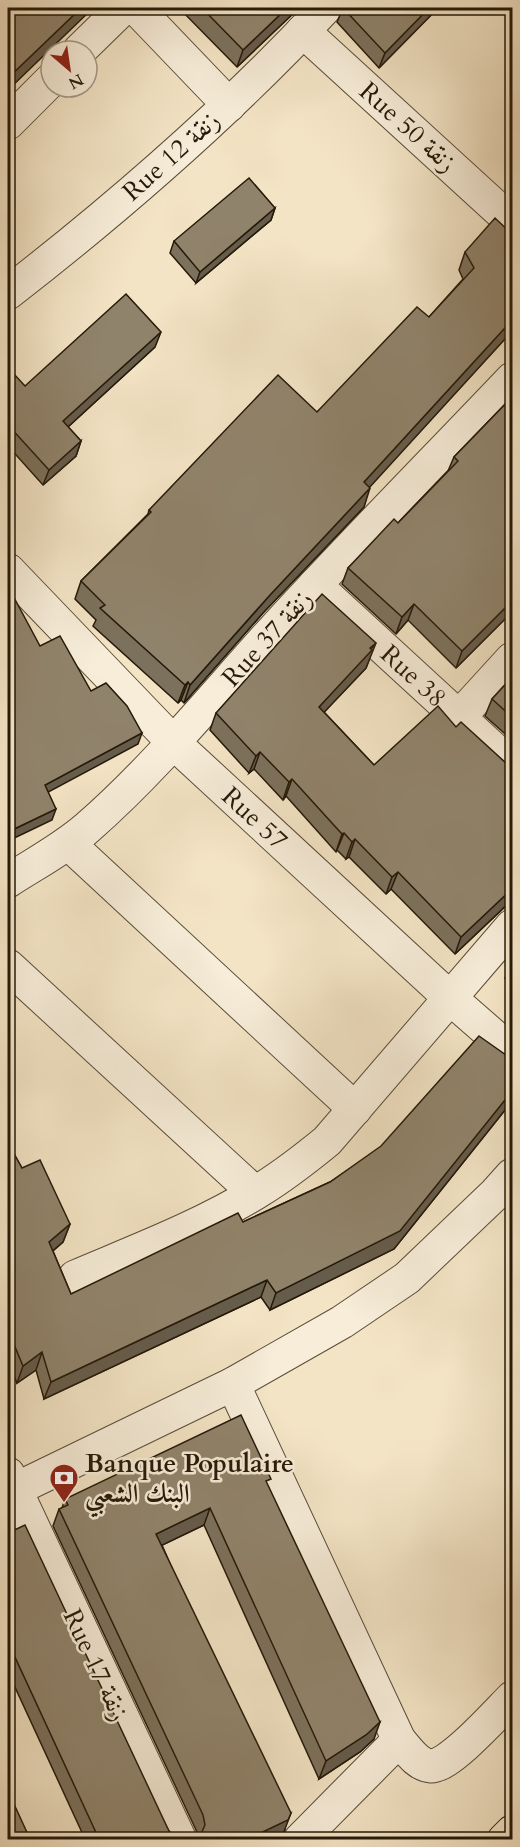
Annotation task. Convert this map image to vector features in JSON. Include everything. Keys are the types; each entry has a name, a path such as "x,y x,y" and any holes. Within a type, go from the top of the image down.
{"highway":[{"path":"504,1839 513,1832"}],"street":[{"path":"91,39 123,8"},
{"path":"136,8 229,105"},
{"name":"Rue 12 زنقة","path":"8,294 85,233 229,105 325,8"},
{"name":"Rue 50 زنقة","path":"303,32 513,222"},
{"path":"8,123 39,92"},
{"name":"Rue 37 زنقة","path":"8,881 68,843 87,828 174,743 224,684 315,585 513,379"},
{"name":"Rue 57","path":"8,570 174,743 450,998 513,1052"},
{"name":"Rue 38","path":"315,585 513,766"},
{"path":"459,717 513,659"},
{"path":"68,843 355,1109"},
{"path":"75,1277 172,1236 255,1193 300,1163 327,1141 513,926"},
{"path":"8,966 255,1193"},
{"path":"10,1485 233,1384 342,1322 406,1278 507,1193"},
{"path":"233,1384 399,1740 418,1761 434,1766 444,1762 467,1743 513,1698"},
{"name":"Rue 17 زنقة","path":"10,1485 180,1839"},
{"path":"300,1839 399,1740"}],"building":[{"path":"8,8 81,8 49,39 39,39 39,48 8,78"},
{"path":"202,8 287,8 243,50"},
{"path":"343,8 429,8 385,53"},
{"path":"249,178 275,208 200,272 174,241"},
{"path":"495,218 513,235 513,319 364,482 370,488 190,685 188,682 185,685 100,608 105,605 81,581 151,512 149,510 278,375 317,412 417,307 429,317 474,268 465,252"},
{"path":"126,294 161,332 63,421 81,441 49,470 8,425 8,380 14,374 25,386"},
{"path":"513,396 513,600 462,651 414,604 402,617 348,568 394,519 398,523 458,461 454,457"},
{"path":"11,592 40,646 60,636 91,691 106,683 127,706 142,733 45,785 56,809 8,832 8,594"},
{"path":"322,594 376,643 319,707 374,765 438,706 456,727 461,722 506,763 513,766 513,888 461,937 398,872 392,877 355,839 352,842 344,833 342,834 292,779 289,782 260,752 256,756 216,713"},
{"path":"513,676 513,718 492,699"},
{"path":"479,1036 513,1060 513,1090 400,1231 276,1293 267,1280 51,1382 42,1352 23,1366 8,1330 8,1143 22,1168 40,1160 70,1224 49,1242 71,1294 238,1213 243,1222 330,1182 381,1146"},
{"path":"241,1415 271,1479 266,1481 380,1722 366,1735 326,1761 210,1508 156,1534 291,1813 288,1820 248,1839 195,1839 201,1834 205,1825 203,1815 59,1509 68,1505 65,1499"},
{"path":"25,1525 169,1831 179,1839 99,1839 8,1642 8,1533"},
{"path":"8,1791 30,1839 8,1839"}],"place":[{"name":"Banque Populaire البنك الشعبي","path":"64,1504"}]}
